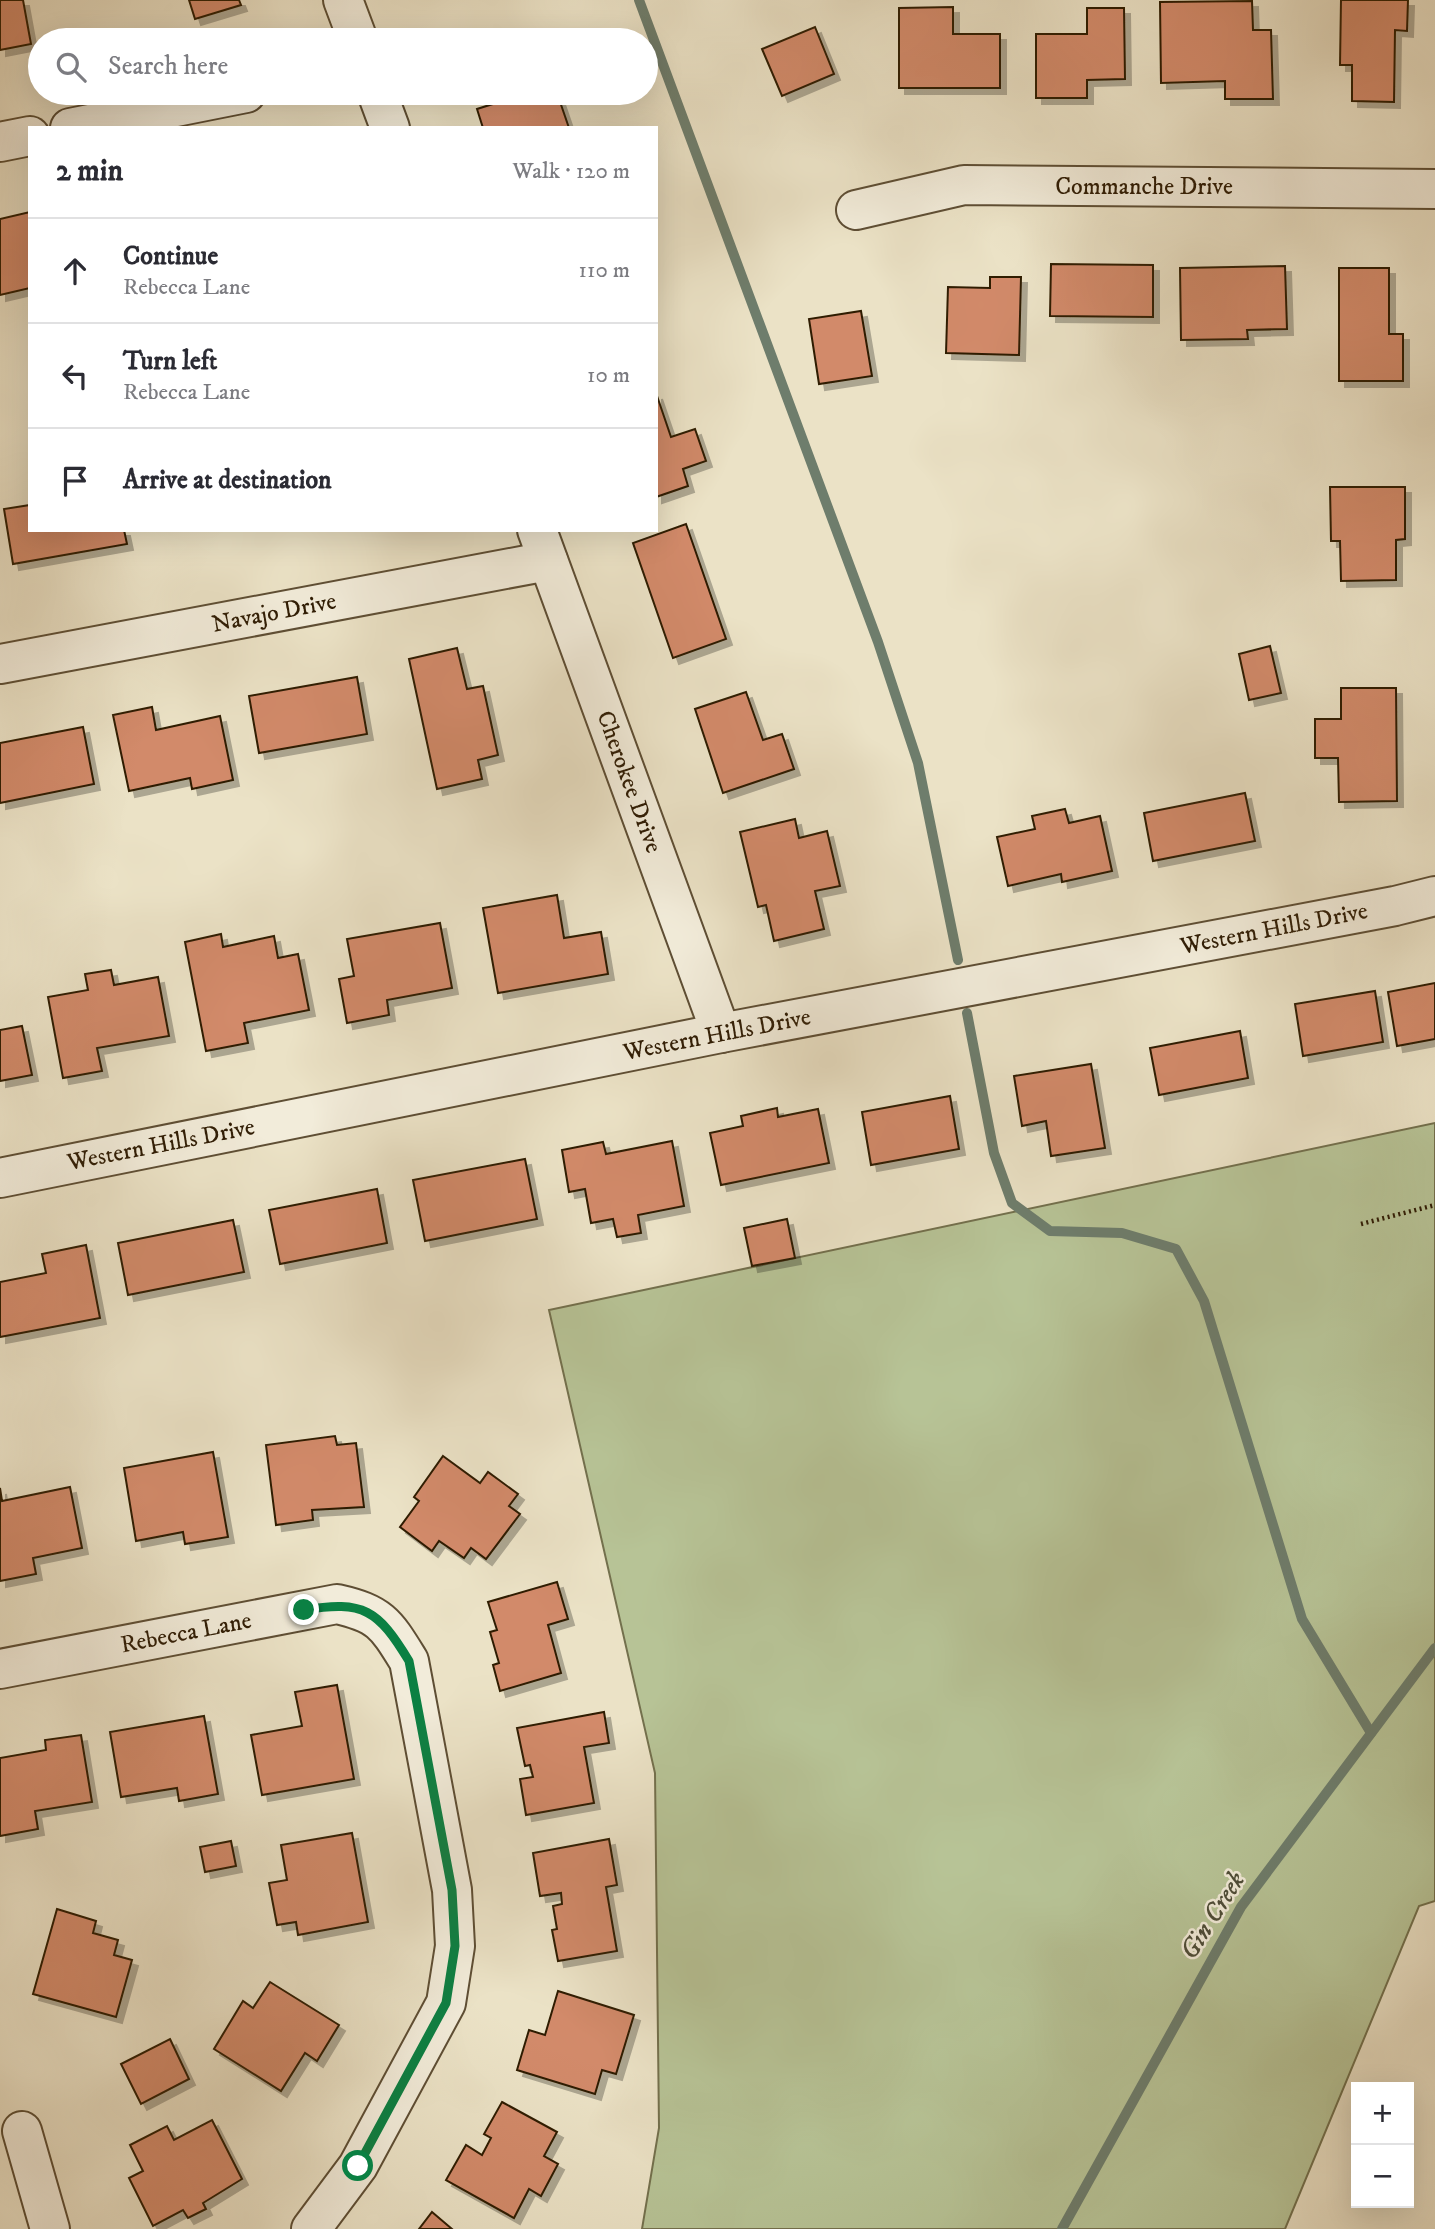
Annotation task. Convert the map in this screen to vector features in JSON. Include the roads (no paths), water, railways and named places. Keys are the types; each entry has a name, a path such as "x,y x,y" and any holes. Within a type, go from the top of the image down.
{"street":[{"path":"343,0 354,28"},
{"path":"80,126 186,105"},
{"path":"381,105 389,126"},
{"path":"0,142 28,136"},
{"name":"Commanche Drive","path":"856,210 964,185 1435,189"},
{"name":"Navajo Drive","path":"0,664 542,546"},
{"name":"Cherokee Drive","path":"542,546 720,1033"},
{"name":"Western Hills Drive","path":"0,1178 720,1033 1368,911 1435,896"},
{"name":"Rebecca Lane","path":"0,1669 337,1604 368,1611 390,1630 409,1661 452,1890 455,1946 446,2003 358,2166 311,2229"},
{"path":"22,2131 50,2229"}],"waterway":[{"path":"639,0 649,28"},
{"path":"658,51 878,642 918,763 958,960"},
{"path":"967,1013 994,1153 1012,1203 1050,1231 1122,1233 1176,1249 1204,1301 1302,1619 1371,1733"},
{"name":"Gin Creek","path":"1062,2229 1241,1907 1435,1648"}]}
